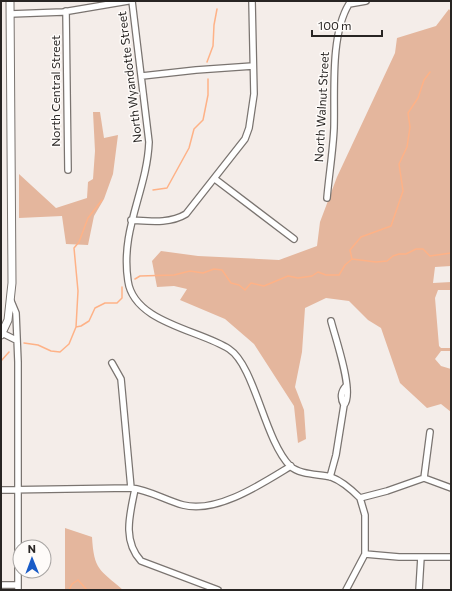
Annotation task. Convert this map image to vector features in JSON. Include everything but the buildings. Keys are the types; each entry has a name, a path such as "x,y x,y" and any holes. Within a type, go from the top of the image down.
{"main road":[{"path":"2,334 8,320 11,301 10,1"}],"street":[{"path":"10,14 66,11 128,1"},
{"name":"North Wyandotte Street","path":"132,1 148,128 149,155 131,220 127,242 128,282 133,295 141,306 153,315 224,346 235,354 243,365 272,436 291,466"},
{"path":"131,220 164,221 181,217 191,210 245,139 249,128 253,105 252,1"},
{"name":"North Walnut Street","path":"327,198 334,130 336,50 343,18 349,4 366,1"},
{"name":"North Central Street","path":"66,11 68,170"},
{"path":"142,76 253,66"},
{"path":"215,179 294,239"},
{"path":"1,585 18,587 18,367 16,313 11,301"},
{"path":"330,477 336,455 348,389 346,386 344,368 331,321"},
{"path":"2,334 16,340"},
{"path":"112,363 121,379 132,488 129,529 130,543 136,556 141,561 218,590"},
{"path":"424,478 430,432"},
{"path":"1,490 132,488 183,505 206,506 254,489 291,466 299,470 330,477 344,484 360,498 365,515 365,554 346,590"},
{"path":"360,498 387,491 424,478 451,488"},
{"path":"365,554 451,557"},
{"path":"419,590 421,557"}],"shaded area":[{"path":"449,9 451,12 451,266 435,267 433,283 451,282 451,290 438,290 435,298 439,346 441,348 451,348 451,351 441,351 435,359 441,366 451,369 451,412 441,404 427,408 400,383 381,328 368,320 349,301 326,298 305,308 302,352 295,387 304,410 306,439 298,443 294,406 254,344 225,319 180,300 187,289 174,286 157,287 152,261 161,251 198,256 279,260 317,246 320,222 337,177 395,53 397,38 436,26"},
{"path":"93,112 100,112 104,138 118,135 113,174 104,199 94,216 88,245 66,244 62,216 19,218 19,174 56,208 87,198 88,182 93,179 95,151"},
{"path":"65,528 92,537 96,563 108,578 123,590 65,590"}],"waterway":[{"path":"207,62 213,46 214,25 217,9"},
{"path":"352,259 350,250 361,237 391,226 403,191 399,164 407,147 410,127 408,113 418,98 424,80 430,72"},
{"path":"153,190 167,188 189,148 194,129 203,120 208,95 208,79"},
{"path":"76,327 78,291 74,248 79,242 88,218 102,200"},
{"path":"135,279 140,276 174,275 190,271 203,273 214,269 222,270 231,283 239,285 245,290 251,283 264,286 288,276 298,278 312,276 318,272 326,275 339,275 345,265 352,259 376,262 387,261 393,256 406,254 416,249 423,249 430,256 451,253"},
{"path":"24,343 38,345 51,351 60,352 69,344 76,327 89,321 95,308 105,303 117,303 122,298 122,287"},
{"path":"1,361 9,352"},
{"path":"69,590 72,584 78,580 87,590"}]}
